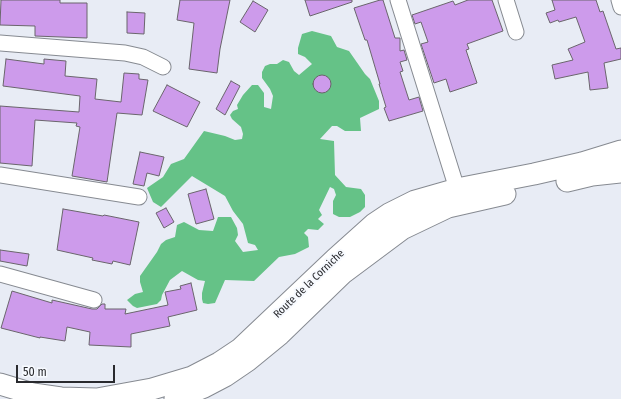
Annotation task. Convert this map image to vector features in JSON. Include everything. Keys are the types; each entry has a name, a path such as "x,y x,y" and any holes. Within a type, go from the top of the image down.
{"main road":[{"name":"Route de la Corniche","path":"0,384 33,394 61,398 97,399 152,389 192,377 219,363 240,349 312,280 374,224 389,214 415,201 457,189 575,165 621,151"},
{"name":"Route de la Corniche","path":"175,399 204,387 225,376 247,361 280,334 343,273 402,229 448,207 592,175 621,172"}],"street":[{"path":"398,0 457,189"},
{"path":"506,0 516,32"},
{"path":"619,0 621,8"},
{"path":"0,43 125,53 142,57 163,67"},
{"path":"0,175 140,197"},
{"path":"0,274 94,300"}],"green space":[{"path":"312,31 331,36 337,47 349,51 370,79 379,101 379,109 360,118 361,131 345,131 337,126 332,126 320,139 334,141 335,175 346,187 361,189 365,195 365,207 360,212 350,217 339,217 333,214 333,201 336,195 334,189 330,187 319,210 322,215 318,219 324,224 318,230 308,229 304,233 308,237 309,247 295,254 279,257 254,281 225,280 215,303 208,304 203,303 202,299 205,281 198,280 182,271 170,280 161,300 157,304 137,308 133,306 127,300 135,294 143,292 140,276 161,244 166,240 175,237 177,225 184,222 199,230 213,231 218,217 231,217 237,228 238,235 235,241 243,252 258,250 255,245 248,243 243,224 233,211 225,196 192,176 161,207 153,202 147,188 163,177 171,164 184,159 204,131 235,140 242,139 243,134 241,127 232,119 230,115 233,111 238,109 237,105 252,85 258,85 264,93 264,107 271,109 273,96 262,78 262,72 265,66 277,64 283,60 289,62 294,71 299,75 312,64 305,57 298,54 298,48 302,34"}],"building":[{"path":"1,0 60,0 60,3 87,3 87,38 35,36 35,26 0,25"},
{"path":"180,0 230,0 220,49 217,73 189,69 194,23 177,20"},
{"path":"305,0 352,0 352,2 310,16"},
{"path":"383,0 395,38 400,38 400,51 404,50 407,60 400,62 403,71 400,72 409,100 419,97 423,111 389,121 384,108 386,107 367,40 365,40 354,8"},
{"path":"468,0 492,0 503,31 467,44 469,49 466,50 477,83 450,92 446,79 434,83 421,44 428,42 421,22 415,24 412,15 453,1 455,5"},
{"path":"552,0 596,0 600,12 603,11 616,49 621,48 621,59 604,63 608,88 590,90 588,72 555,79 552,65 573,60 568,49 585,42 576,17 550,23 546,13 555,10"},
{"path":"253,1 268,10 255,32 240,22"},
{"path":"127,12 145,13 144,34 127,33"},
{"path":"6,59 44,64 44,59 66,61 65,76 97,79 95,99 121,102 124,73 139,74 139,79 148,80 142,115 117,113 107,182 72,176 80,127 76,126 77,123 35,120 32,166 0,163 0,106 79,112 80,96 3,86"},
{"path":"322,75 328,78 331,84 328,90 322,93 316,90 313,84 316,78"},
{"path":"231,81 240,86 225,115 216,109"},
{"path":"167,85 200,102 187,127 153,111"},
{"path":"140,152 164,157 159,176 147,173 144,186 133,184"},
{"path":"206,189 214,219 196,224 188,194"},
{"path":"166,208 174,222 164,228 156,213"},
{"path":"63,209 139,222 130,265 113,261 112,264 92,260 93,258 57,250"},
{"path":"0,250 29,254 27,266 0,261"},
{"path":"191,283 197,310 168,317 170,326 131,334 131,347 89,345 90,332 67,327 65,341 40,338 1,328 12,291 52,303 52,300 92,309 97,309 102,304 105,304 105,309 126,309 125,314 168,305 165,292 181,289 180,286"}]}
